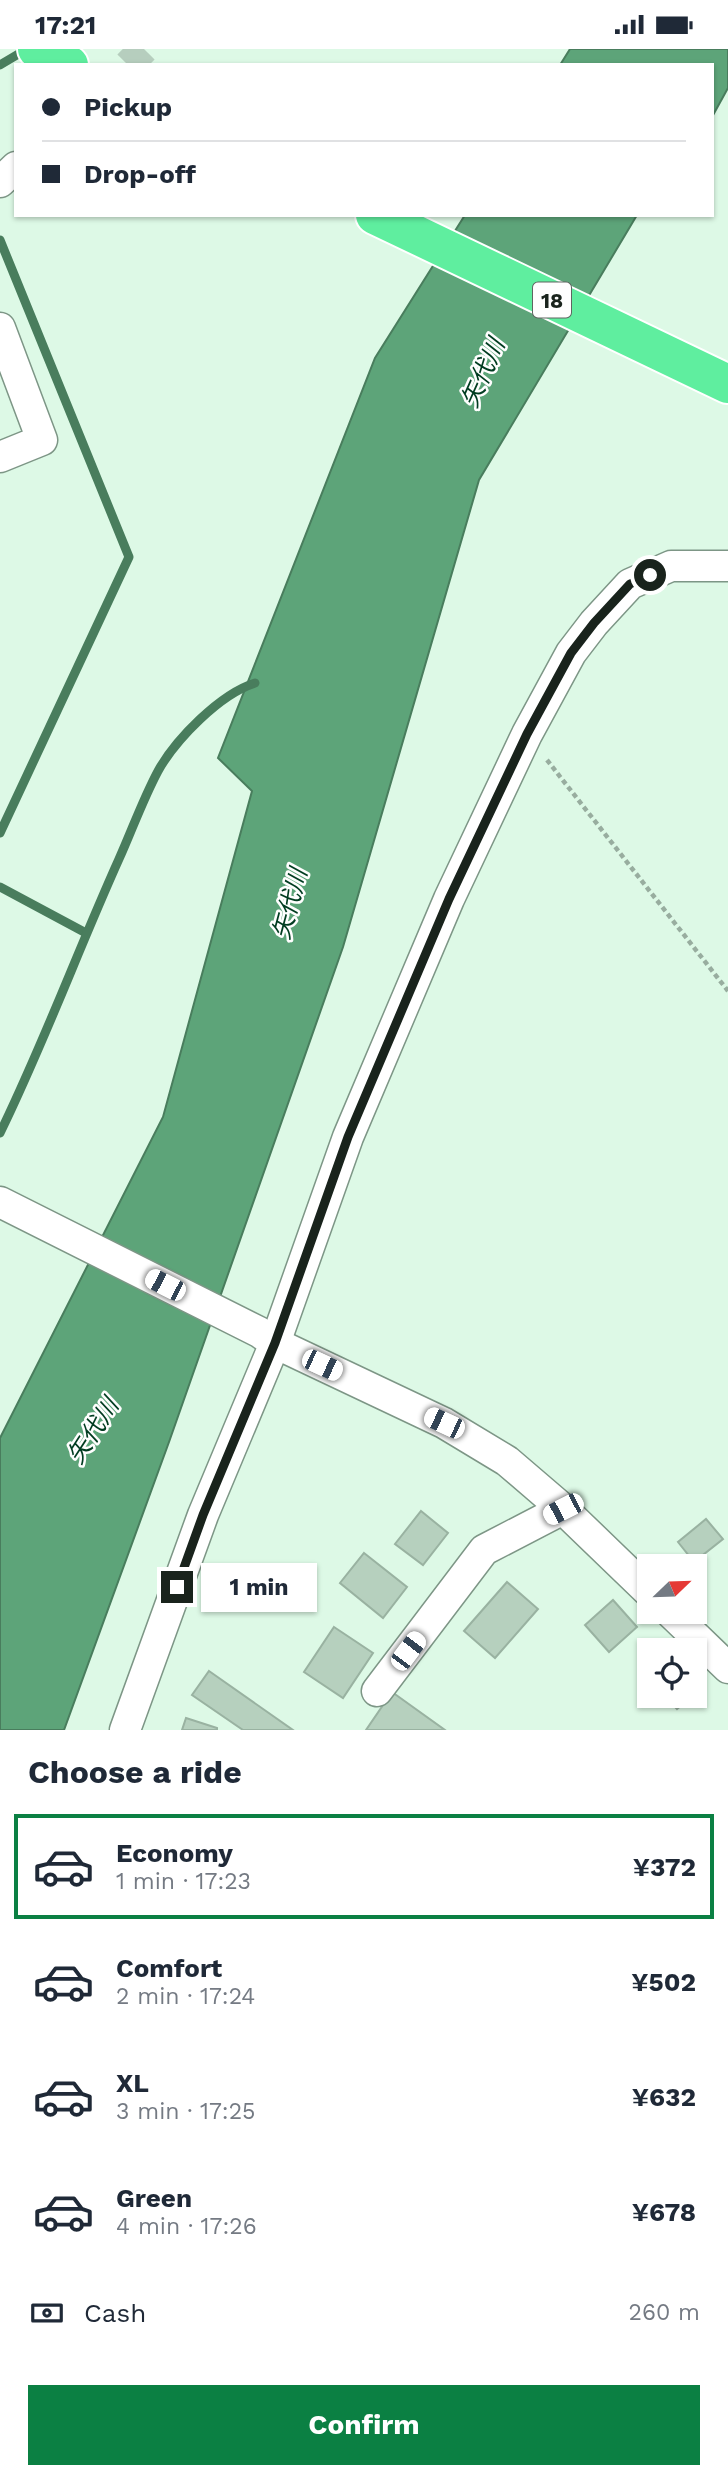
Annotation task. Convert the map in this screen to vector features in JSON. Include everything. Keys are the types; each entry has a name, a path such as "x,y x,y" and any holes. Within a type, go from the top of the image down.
{"highway":[{"path":"37,49 65,63"},
{"name":"18","path":"379,217 728,384"}],"street":[{"path":"0,181 14,169"},
{"path":"0,328 42,440 0,457"},
{"path":"125,1730 267,1337 449,899 527,734 571,653 630,584 671,566 728,566"},
{"path":"0,1202 444,1423 507,1461 563,1509 637,1580"},
{"path":"377,1691 484,1550 563,1509"},
{"path":"682,1624 728,1668"}],"path":[{"path":"527,734 728,992"}],"water":[{"path":"570,49 728,49 728,88 714,113 714,63 561,63"},
{"name":"矢代川","path":"464,217 636,217 479,480 343,947 169,1442 64,1730 0,1730 0,1438 163,1117 252,791 218,758 375,358"}],"building":[{"path":"421,1511 448,1533 423,1565 395,1544"},
{"path":"706,1519 723,1539 704,1554 688,1554 678,1542"},
{"path":"364,1553 407,1587 383,1618 340,1583"},
{"path":"507,1582 538,1609 495,1658 464,1631"},
{"path":"613,1600 637,1627 609,1652 585,1625"},
{"path":"334,1627 373,1653 343,1698 304,1672"},
{"path":"209,1671 293,1730 243,1730 192,1695"},
{"path":"392,1692 445,1730 366,1730"},
{"path":"186,1718 217,1728 217,1730 182,1730"}],"waterway":[{"path":"0,65 27,49"},
{"path":"0,240 129,557 0,833"},
{"path":"0,1133 158,771 176,745 200,719 228,697 255,683"},
{"path":"0,887 86,933"}],"tunnel":[{"path":"130,63 144,49"}],"route":[{"path":"177,1587 203,1515 275,1343 348,1137 449,899 527,734 571,653 630,584 650,575"}]}
